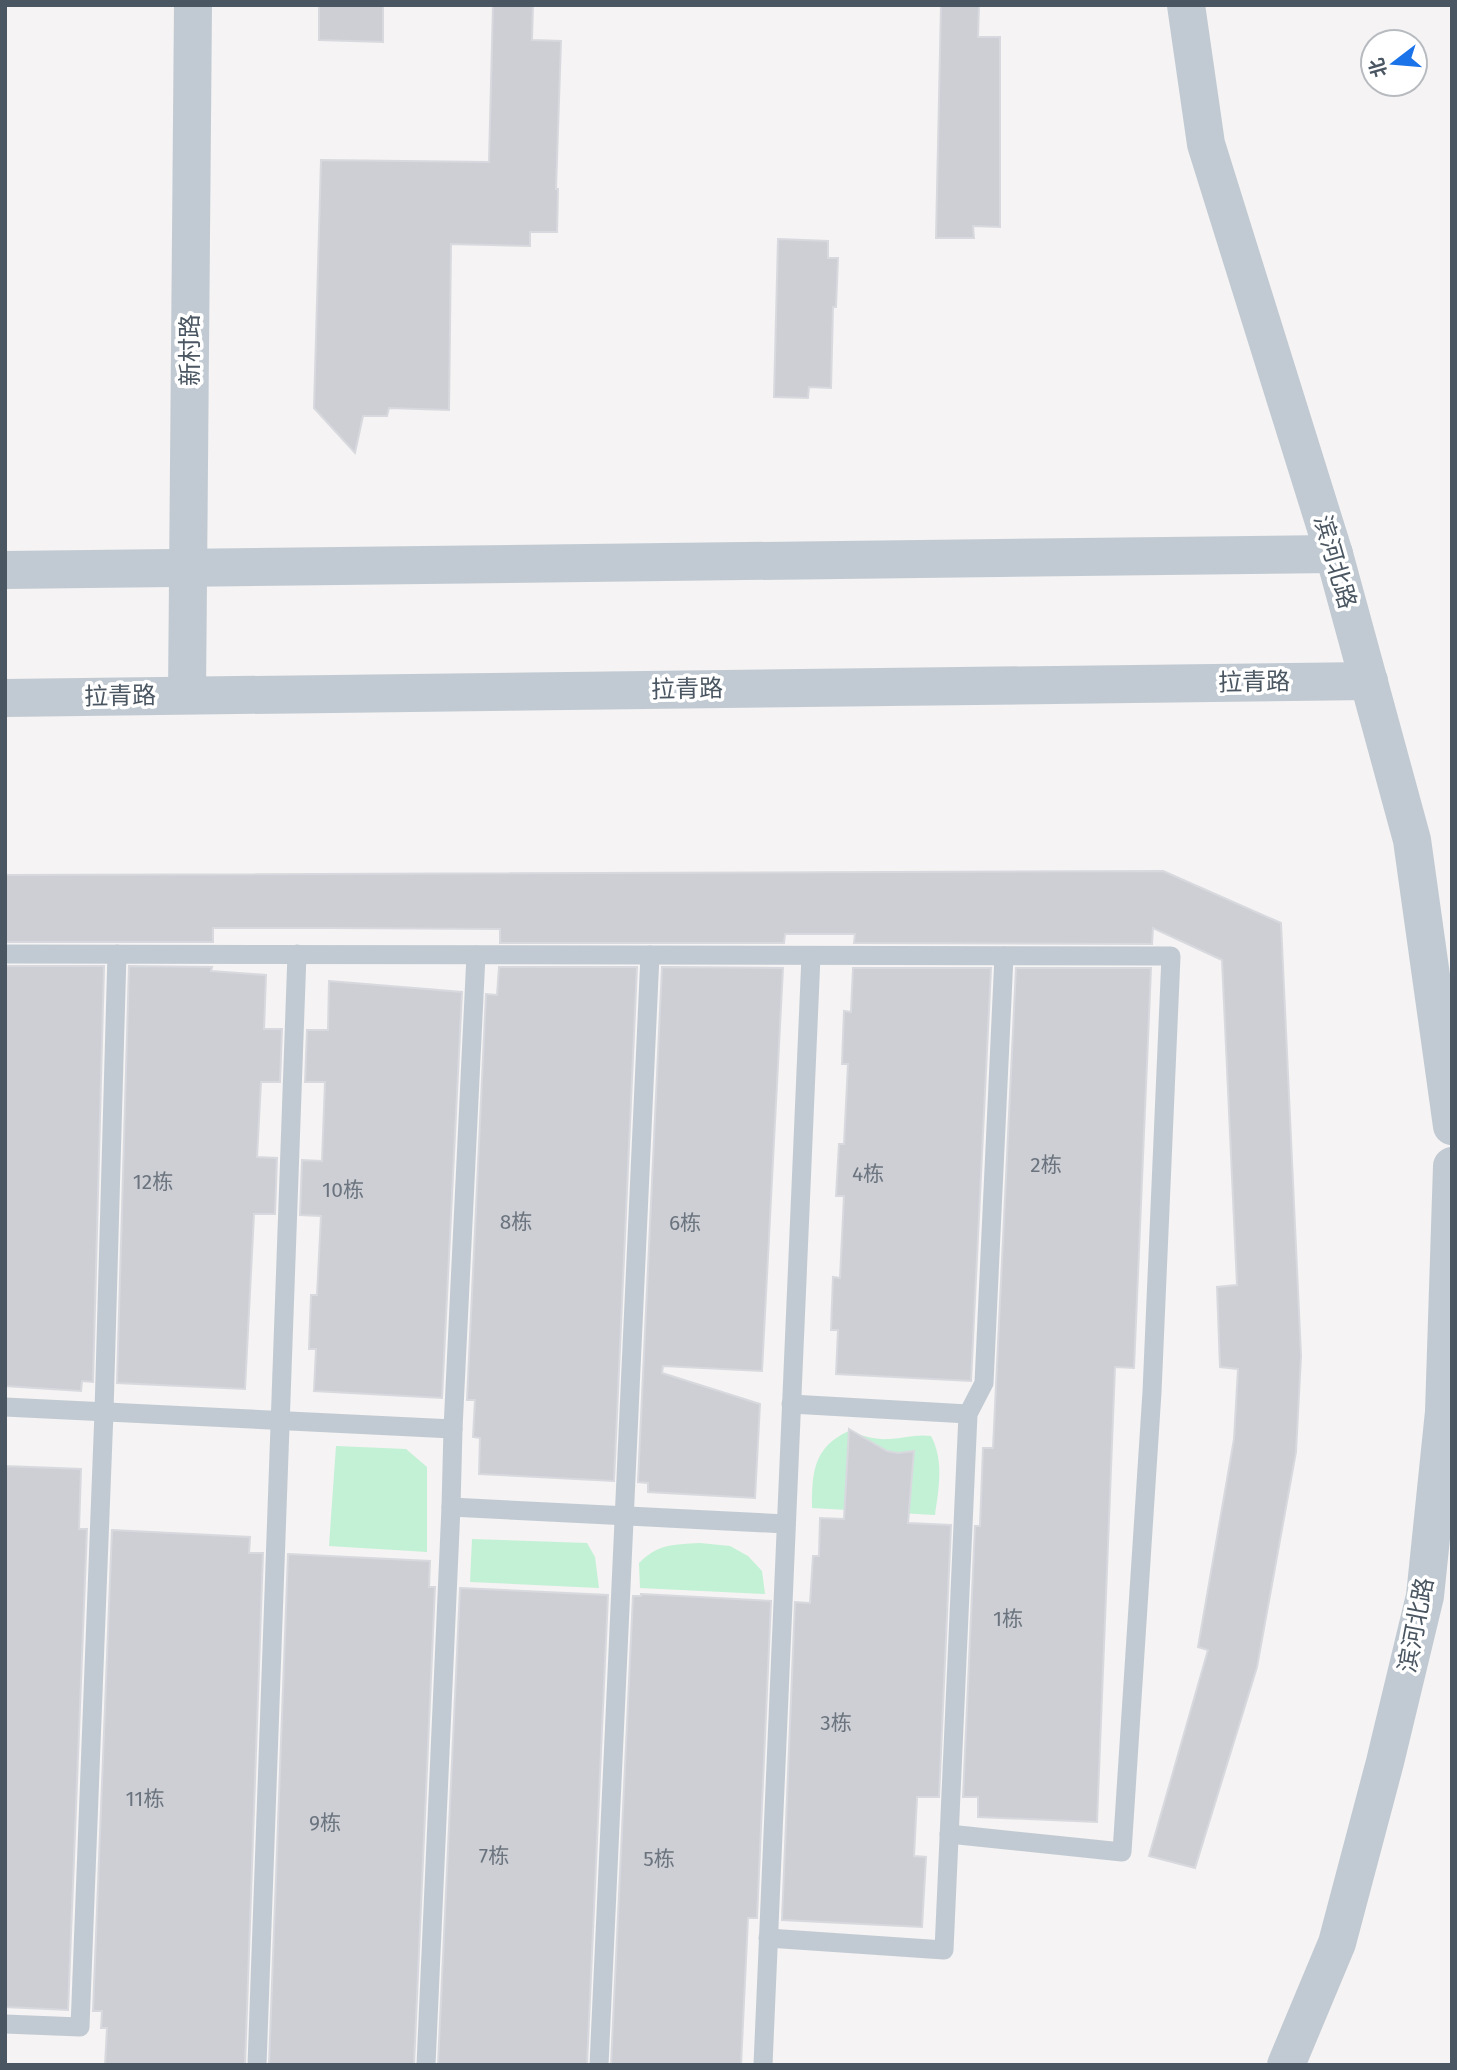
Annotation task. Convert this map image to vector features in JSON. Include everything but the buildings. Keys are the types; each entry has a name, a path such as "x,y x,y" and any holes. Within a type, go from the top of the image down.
{"street":[{"name":"新村路","path":"187,695 192,5"},
{"name":"滨河北路","path":"1186,5 1206,144 1334,554 1412,840 1452,1125"},
{"path":"5,569 1334,554"},
{"name":"拉青路","path":"5,698 1369,681"},
{"name":"滨河北路","path":"1286,2065 1337,1943 1425,1596 1444,1412 1452,1166"}],"lane":[{"path":"5,954 1171,956 1146,1476 1122,1852 949,1834"},
{"path":"5,2024 80,2027 104,1412 117,954"},
{"path":"257,2065 297,954"},
{"path":"426,2065 476,955"},
{"path":"599,2065 650,955"},
{"path":"763,2065 811,956"},
{"path":"768,1938 944,1950 968,1414 984,1383 1004,956"},
{"path":"791,1405 968,1414"},
{"path":"5,1407 453,1429"},
{"path":"451,1507 786,1524"}],"green space":[{"path":"849,1431 880,1439 931,1436 939,1464 935,1515 812,1508 814,1472 821,1453 837,1437"},
{"path":"336,1446 406,1449 427,1467 427,1552 329,1546"},
{"path":"472,1539 587,1543 595,1557 599,1588 470,1582"},
{"path":"700,1543 730,1546 748,1556 762,1571 765,1594 640,1588 639,1563 646,1556 667,1546"}]}
